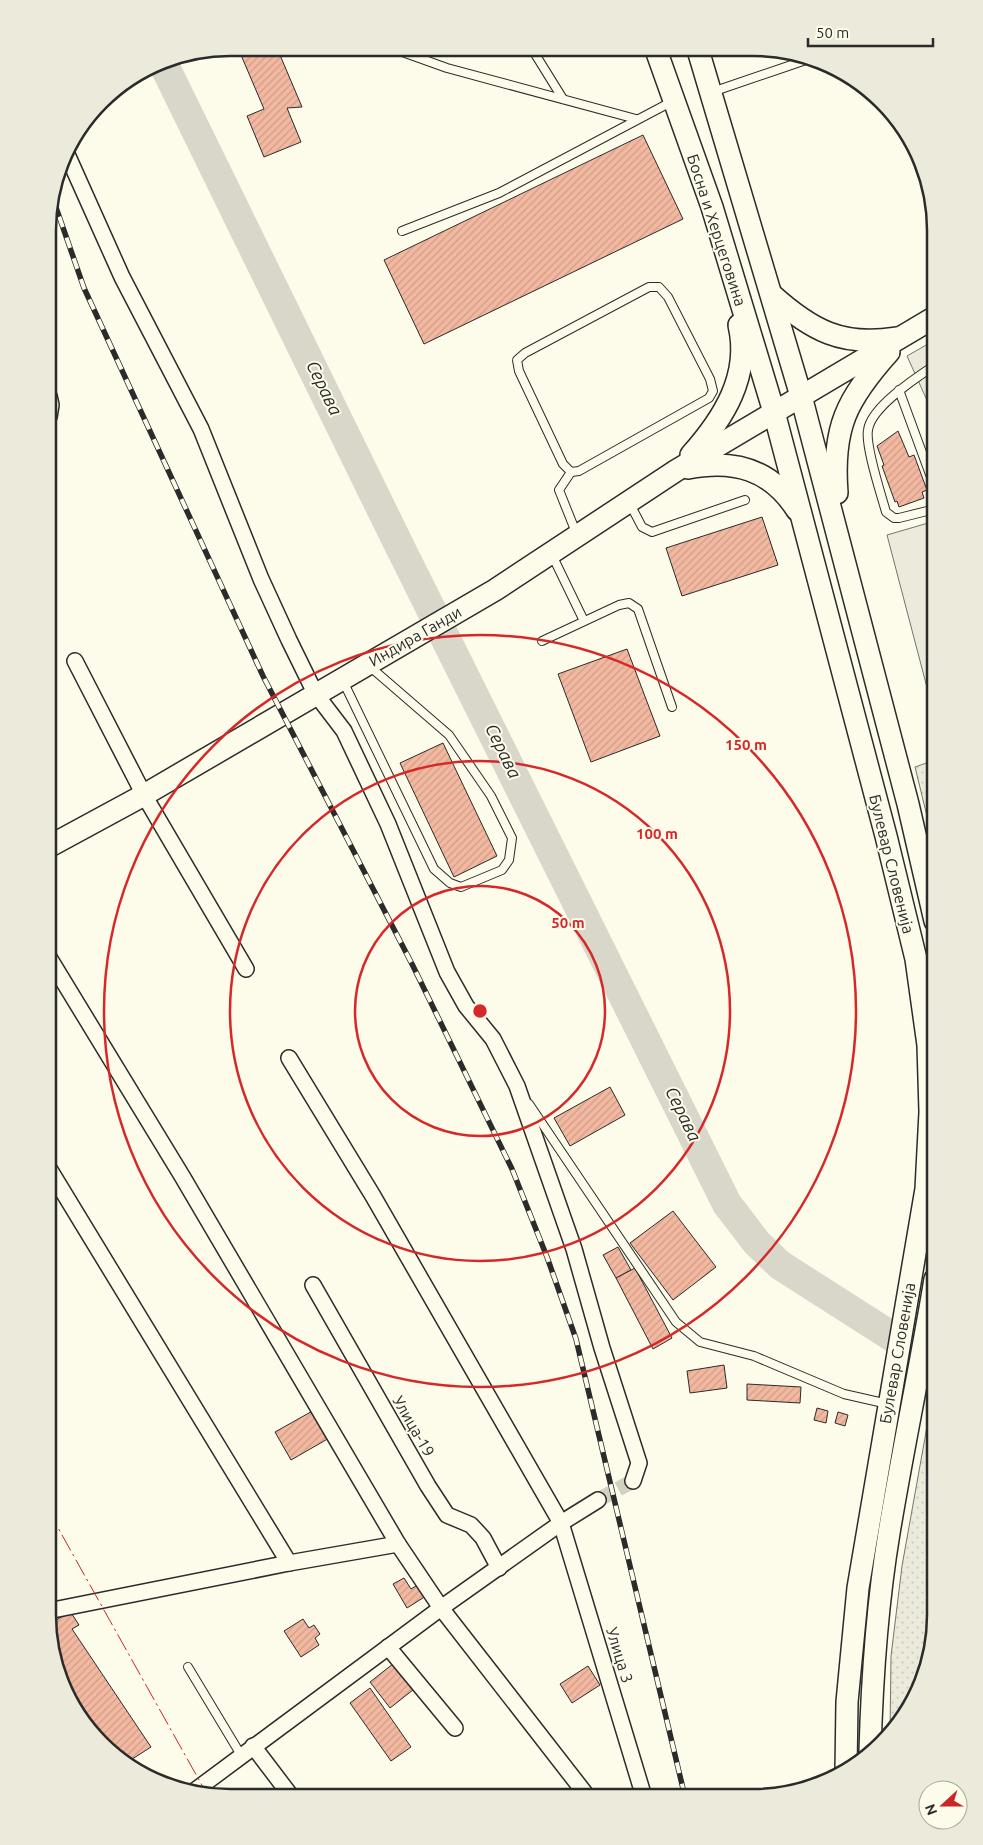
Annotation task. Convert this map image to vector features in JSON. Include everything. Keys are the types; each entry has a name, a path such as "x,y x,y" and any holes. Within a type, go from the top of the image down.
{"street":[{"name":"Босна и Херцеговина","path":"658,56 730,265 774,412"},
{"name":"Босна и Херцеговина","path":"700,56 801,396"},
{"path":"70,162 122,277 201,429 261,579 315,694 344,731 388,824 446,972 466,1006 493,1039 517,1086 574,1249 602,1348 639,1463 633,1480"},
{"path":"677,470 723,415 742,363 741,334 733,300 730,265"},
{"path":"772,295 796,316 822,332 848,339 875,341 902,337"},
{"name":"Индира Ганди","path":"56,842 144,795 458,612 677,470 927,322"},
{"path":"840,541 835,462 839,428 855,393 902,337"},
{"name":"Булевар Словенија","path":"801,396 908,804 927,884"},
{"name":"Булевар Словенија","path":"774,412 886,836 916,959 926,1034"},
{"path":"677,470 707,464 736,465 763,475 787,494 802,519"},
{"path":"75,661 144,795 246,969"},
{"path":"56,969 182,1176 398,1544 441,1608 582,1789"},
{"name":"Улица 3","path":"289,1058 373,1196 561,1523 642,1789"},
{"path":"56,1180 289,1563"},
{"name":"Булевар Словенија","path":"846,1761 848,1702 858,1588 926,1182"},
{"name":"Улица-19","path":"313,1285 428,1486 447,1515 471,1525 482,1538 499,1568"},
{"name":"Булевар Словенија","path":"870,1743 871,1700 878,1615 888,1535 910,1408 926,1329"},
{"path":"201,1786 441,1608 561,1523 598,1500"},
{"path":"56,1609 289,1563 398,1544"},
{"path":"388,1647 455,1728"},
{"path":"247,1750 284,1789"}],"lane":[{"path":"537,56 563,99"},
{"path":"417,57 447,68 636,119"},
{"path":"712,92 798,63"},
{"path":"402,231 499,193 673,101"},
{"path":"571,472 563,464 519,371 517,360 525,353 649,287 659,287 668,297 710,379 713,391 709,398 579,471 571,472 559,490 577,536"},
{"path":"927,371 899,390 872,419 867,436 886,512 894,518 899,518 927,511"},
{"path":"899,390 927,466"},
{"path":"628,502 642,527 652,532 745,500"},
{"path":"551,553 584,621"},
{"path":"542,641 619,605 629,603 638,609 672,707"},
{"path":"342,678 434,869 450,883 461,887 502,870 509,860 512,838 491,796 449,735 367,664"},
{"path":"517,1086 676,1322 700,1342 754,1356 844,1394 888,1404"},
{"path":"188,1667 247,1750"}],"shaded area":[{"path":"927,345 927,400 907,356"},
{"path":"927,523 927,686 887,535"},
{"path":"927,763 927,814 915,767"},
{"path":"926,1431 926,1626 918,1671 903,1702 890,1722 891,1656 902,1566"}],"building":[{"path":"242,57 281,57 302,107 287,108 301,142 264,157 247,116 264,109"},
{"path":"643,135 683,219 424,344 384,260"},
{"path":"898,431 909,457 914,455 927,489 922,492 924,498 899,507 897,501 895,502 882,466 884,465 877,446"},
{"path":"762,517 778,565 682,596 666,548"},
{"path":"627,649 660,736 591,762 558,674"},
{"path":"443,743 497,856 454,877 400,763"},
{"path":"610,1087 625,1115 570,1146 554,1118"},
{"path":"673,1211 716,1267 673,1300 630,1243"},
{"path":"618,1247 631,1270 616,1278 603,1255"},
{"path":"635,1268 672,1338 653,1349 616,1278"},
{"path":"724,1365 727,1388 690,1393 687,1371"},
{"path":"747,1384 801,1387 800,1403 747,1400"},
{"path":"817,1408 828,1411 826,1423 814,1420"},
{"path":"316,1409 331,1437 291,1460 275,1432"},
{"path":"838,1412 848,1415 845,1426 835,1423"},
{"path":"404,1578 411,1589 419,1584 426,1596 407,1608 393,1584"},
{"path":"70,1611 79,1625 72,1629 151,1747 133,1758 116,1746 99,1729 74,1692 65,1671 56,1620"},
{"path":"303,1619 309,1628 314,1625 320,1634 315,1638 319,1645 301,1657 284,1631"},
{"path":"398,1660 418,1686 390,1708 370,1682"},
{"path":"588,1666 600,1685 572,1703 560,1684"},
{"path":"370,1688 411,1747 391,1761 350,1703"}],"waterway":[{"name":"Серава","path":"166,69 399,545 727,1204 757,1243 780,1265 926,1358"}],"tunnel":[{"path":"598,1500 633,1481"}],"railway":[{"path":"58,212 84,288 263,676 413,966 512,1169 547,1257 576,1339 683,1789"}],"power":[{"path":"56,1524 202,1786"}]}
